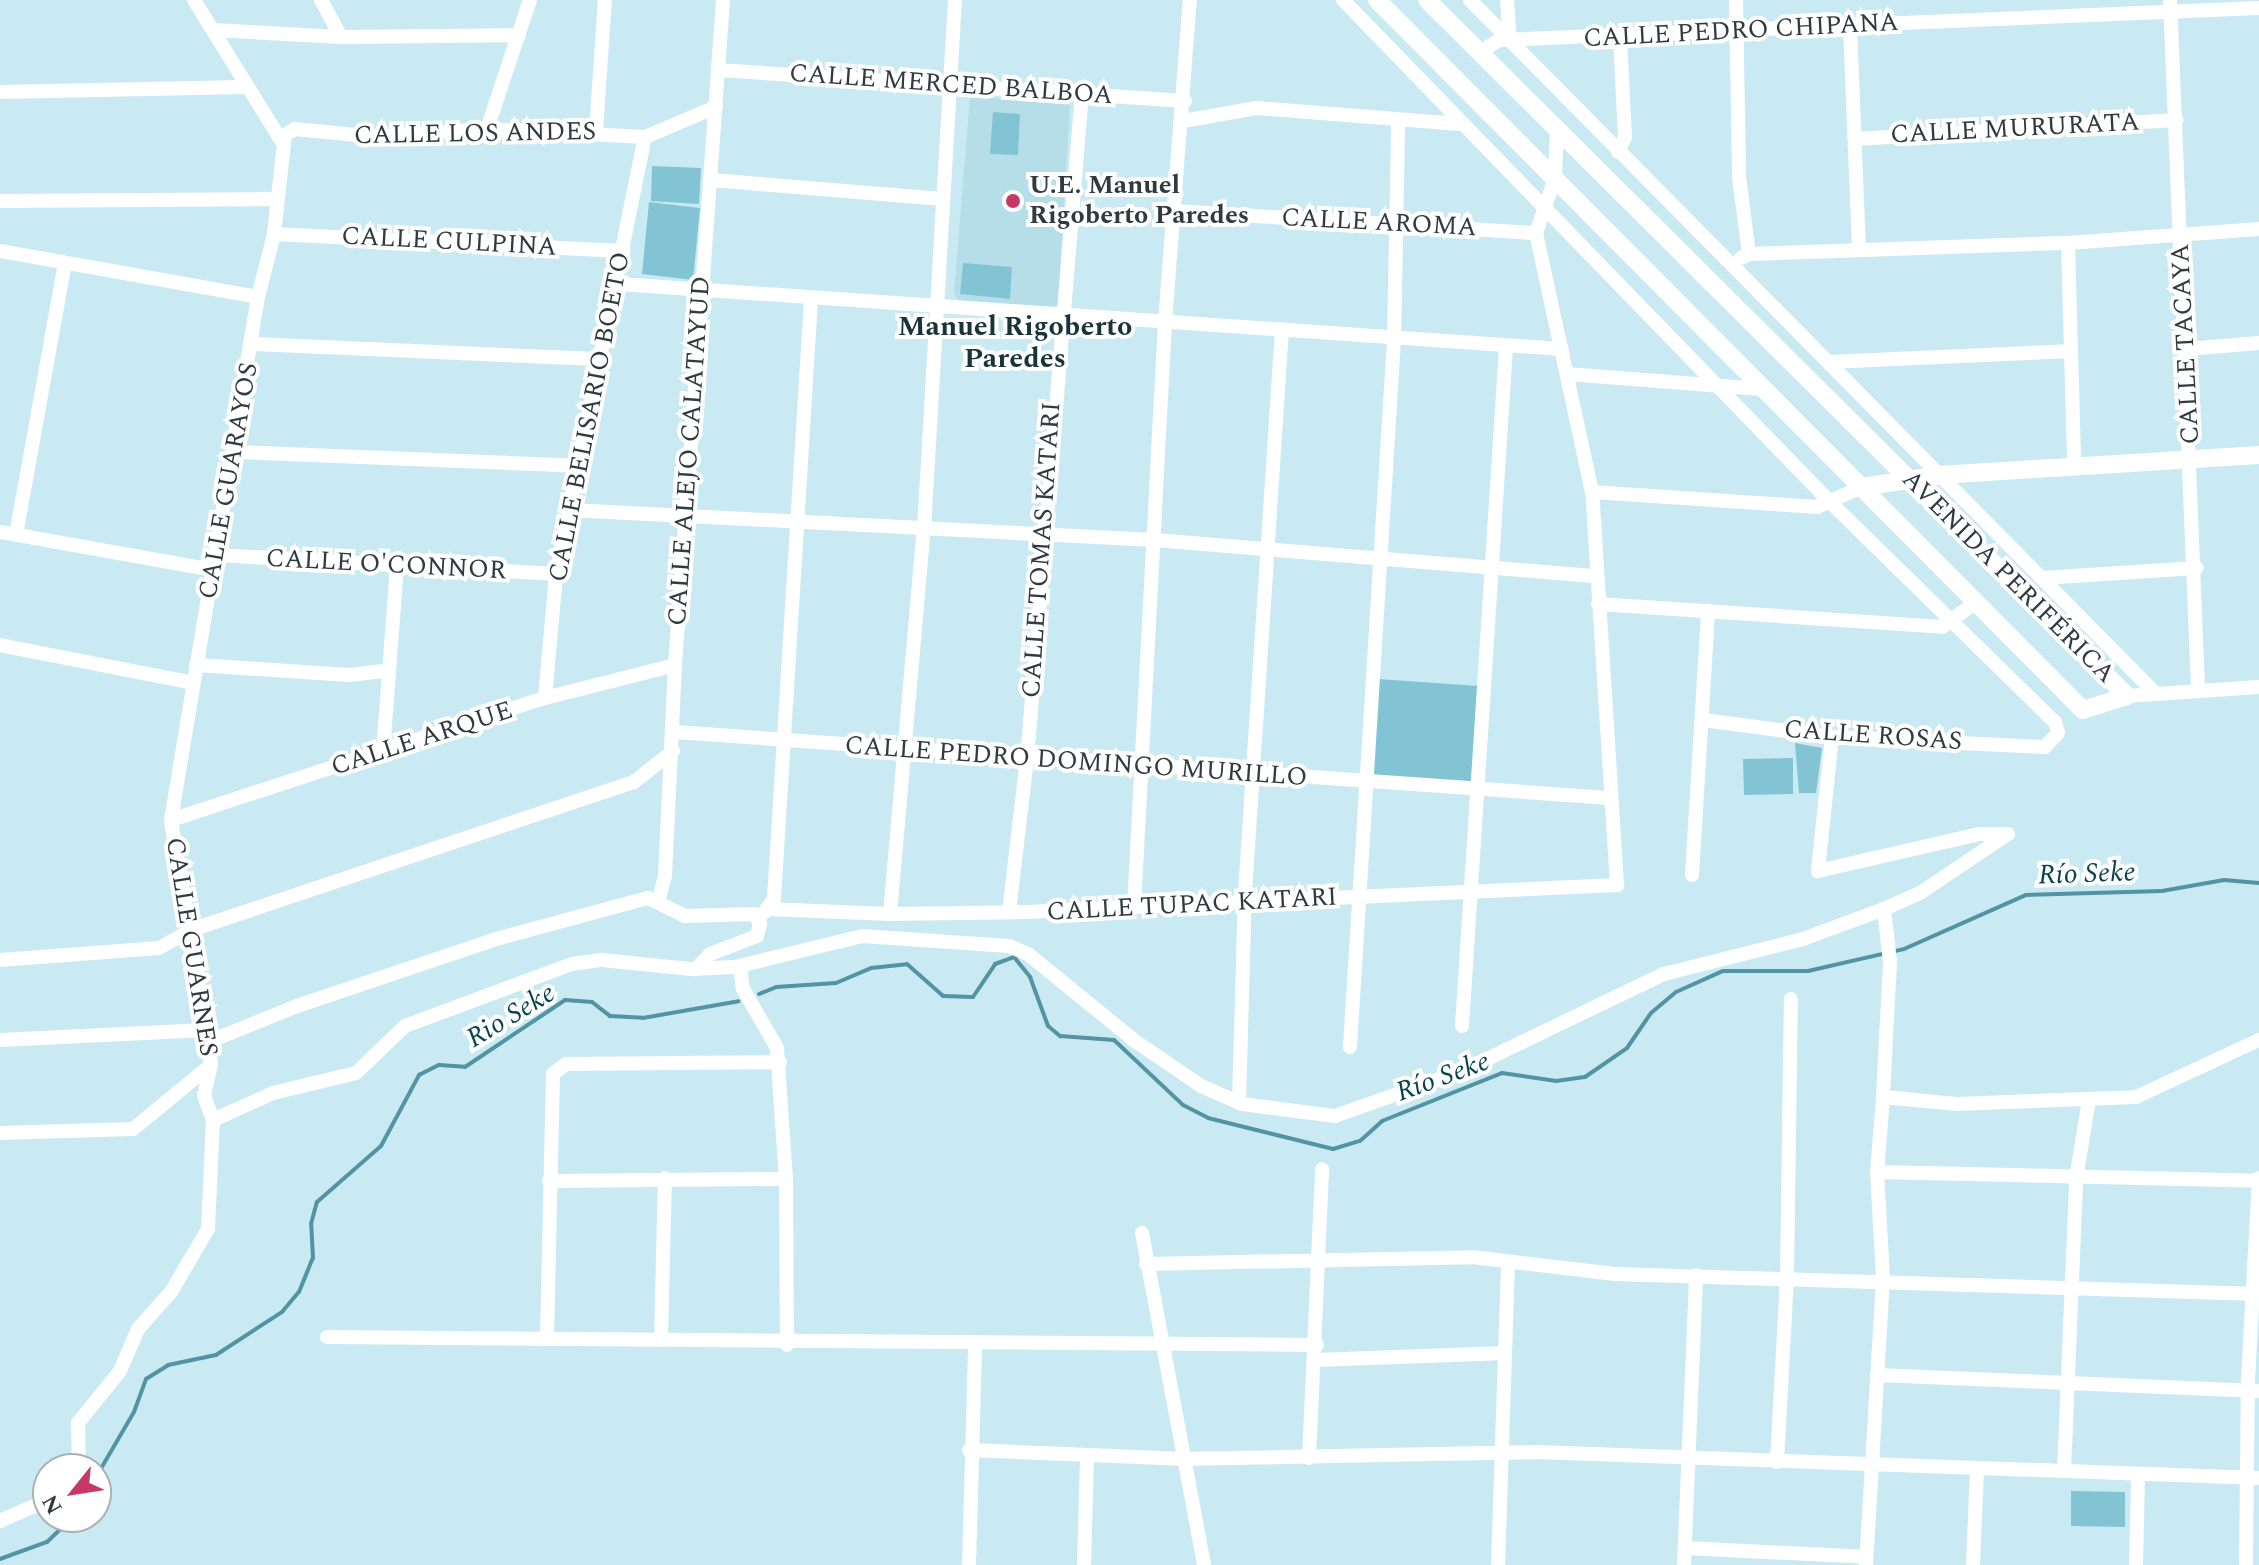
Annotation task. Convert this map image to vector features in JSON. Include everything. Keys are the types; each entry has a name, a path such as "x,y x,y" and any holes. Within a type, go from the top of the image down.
{"street":[{"path":"194,0 244,87 282,142"},
{"path":"321,0 341,37"},
{"path":"487,129 530,0"},
{"path":"596,131 605,0"},
{"name":"CALLE ALEJO CALATAYUD","path":"658,902 665,876 675,732 675,665 723,0"},
{"path":"890,914 908,752 924,529 955,0"},
{"path":"1134,907 1165,322 1185,101 1190,0"},
{"path":"1345,0 1831,503 1954,624"},
{"name":"AVENIDA PERIFÉRICA","path":"1377,0 2083,710 2127,696 1427,0"},
{"path":"1470,0 2153,691"},
{"path":"1507,0 1510,40"},
{"path":"1736,0 1739,177 1749,254"},
{"name":"CALLE PEDRO CHIPANA","path":"1510,40 1620,38 1850,26 2059,7 2171,5 2259,8"},
{"name":"CALLE TACAYA","path":"2171,5 2197,568 2198,689"},
{"path":"1850,26 1859,249"},
{"path":"213,30 341,37 519,35"},
{"path":"1618,152 1625,137 1620,38"},
{"path":"1478,53 1500,40 1510,40"},
{"name":"CALLE MERCED BALBOA","path":"718,70 1185,101"},
{"path":"0,92 244,87"},
{"name":"CALLE TOMAS KATARI","path":"1009,912 1027,759 1042,535 1082,93"},
{"name":"CALLE LOS ANDES","path":"282,142 295,129 376,137 487,129 596,131 645,137 716,107"},
{"path":"1183,121 1257,108 1398,122 1462,124"},
{"name":"CALLE MURURATA","path":"1855,139 2176,120"},
{"path":"1350,1047 1394,339 1399,225 1398,122"},
{"path":"1557,127 1555,178 1546,207 1539,213 1536,233 1592,492 1609,798"},
{"name":"CALLE BELISARIO BOETO","path":"545,698 556,574 619,284 645,137"},
{"name":"CALLE GUARAYOS","path":"171,820 236,452 258,297 274,234 282,142"},
{"path":"711,180 943,199"},
{"path":"0,201 277,199"},
{"name":"CALLE AROMA","path":"1174,211 1536,233"},
{"path":"1728,263 1749,254 2068,243 2259,229"},
{"name":"CALLE CULPINA","path":"274,234 624,251"},
{"path":"2068,243 2068,351 2074,464"},
{"path":"0,251 258,297"},
{"path":"16,535 65,263"},
{"path":"619,284 700,292 1061,313 1562,349"},
{"path":"696,969 710,954 757,936 762,915 774,899 800,518 811,299"},
{"path":"1239,1103 1245,902 1282,329"},
{"path":"2186,349 2259,343"},
{"path":"253,344 603,359"},
{"path":"1462,1026 1506,347"},
{"path":"1829,362 2068,351"},
{"path":"1567,374 1764,389"},
{"path":"236,452 579,466"},
{"path":"1592,492 1799,507 1831,503 1862,487 1909,478 2074,464 2259,455"},
{"path":"570,510 800,518 924,529 1155,540 1596,576"},
{"name":"CALLE O'CONNOR","path":"0,532 215,562 397,564 556,574"},
{"path":"383,752 397,564"},
{"path":"2042,578 2197,568"},
{"path":"1598,604 1935,627 1954,624 1976,602"},
{"path":"1692,875 1708,610"},
{"name":"CALLE ROSAS","path":"1703,720 1832,737 2045,747 2058,733 2055,722 1954,624"},
{"path":"0,645 193,683"},
{"path":"196,665 350,675 389,670"},
{"name":"CALLE ARQUE","path":"171,820 545,698 675,665"},
{"path":"2127,696 2153,691 2259,687"},
{"name":"CALLE PEDRO DOMINGO MURILLO","path":"675,732 908,752 1609,798"},
{"path":"213,1120 273,1093 356,1073 405,1026 572,964 602,960 696,969 740,966 862,936 1009,946 1028,954 1161,1059 1239,1103 1318,1117 1373,1106 1559,1028 1664,974 1803,939 1884,909 1920,893 2008,834 1980,834 1818,871 1832,737"},
{"path":"0,960 159,948 191,930 634,782 673,751"},
{"name":"CALLE TUPAC KATARI","path":"658,902 685,916 743,912 762,915 1009,912 1617,885 1609,798"},
{"name":"CALLE GUARNES","path":"79,1453 78,1423 120,1371 138,1329 171,1292 208,1229 213,1120 204,1095 211,1065 171,820"},
{"path":"0,1040 207,1036 496,939 648,898 658,902"},
{"path":"1685,1548 1866,1561 1883,1278 1877,1172 1890,962 1884,909"},
{"path":"740,966 743,989 780,1062 786,1179 787,1345"},
{"path":"1777,1462 1787,1276 1791,999"},
{"path":"1883,1097 1957,1104 2136,1097 2259,1040"},
{"path":"547,1338 550,1081 566,1064 780,1062"},
{"path":"0,1133 133,1129 211,1065"},
{"path":"2064,1471 2076,1179 2089,1100"},
{"path":"1309,1458 1322,1169"},
{"path":"1877,1172 2076,1179 2259,1180 2253,1478 2246,1565"},
{"path":"661,1340 665,1178"},
{"path":"549,1181 786,1179"},
{"path":"1142,1233 1180,1459 1204,1565"},
{"path":"1146,1264 1458,1257 1615,1274 1883,1278 2255,1294"},
{"path":"1498,1565 1508,1261"},
{"path":"1684,1565 1696,1275"},
{"path":"327,1337 547,1338 787,1345 1160,1345 1316,1353 1505,1353"},
{"path":"969,1565 969,1450 975,1345"},
{"path":"1877,1375 2253,1391"},
{"path":"969,1450 1180,1459 1502,1451 2253,1478"},
{"path":"1084,1565 1087,1456"},
{"path":"1973,1565 1977,1469"},
{"path":"2136,1565 2138,1474"},
{"path":"0,1521 32,1507"}],"shaded area":[{"path":"970,96 1070,105 1058,304 1054,307 958,300 954,293"},
{"path":"993,112 1020,114 1018,155 990,154"},
{"path":"652,166 701,168 699,204 651,201"},
{"path":"649,202 700,208 693,280 642,274"},
{"path":"963,263 1012,267 1010,299 960,294"},
{"path":"1378,679 1479,686 1473,783 1372,776"},
{"path":"1795,743 1822,748 1816,793 1799,793"},
{"path":"1793,758 1793,794 1744,795 1743,759"},
{"path":"2071,1491 2125,1492 2125,1527 2071,1526"}],"waterway":[{"name":"Río Seke","path":"759,994 776,987 836,983 871,968 907,964 943,996 973,997 995,964 1014,957 1030,977 1048,1026 1060,1036 1114,1040 1183,1105 1208,1118 1333,1149 1360,1141 1382,1121 1502,1073 1556,1081 1585,1077 1627,1048 1651,1013 1676,992 1723,971 1808,971 1904,949 2026,895 2162,891 2224,880 2259,883"},
{"name":"Rio Seke","path":"110,1453 134,1412 146,1379 168,1365 216,1355 282,1312 299,1292 313,1258 311,1224 317,1202 381,1146 419,1075 439,1065 465,1067 565,1000 592,1002 610,1016 643,1018 739,1001"},
{"name":"Rio Seke","path":"0,1559 47,1542 56,1533"}],"place":[{"name":"U.E. Manuel Rigoberto Paredes","path":"1013,201"}],"district":[{"name":"Manuel Rigoberto Paredes","path":"1015,343"}]}
